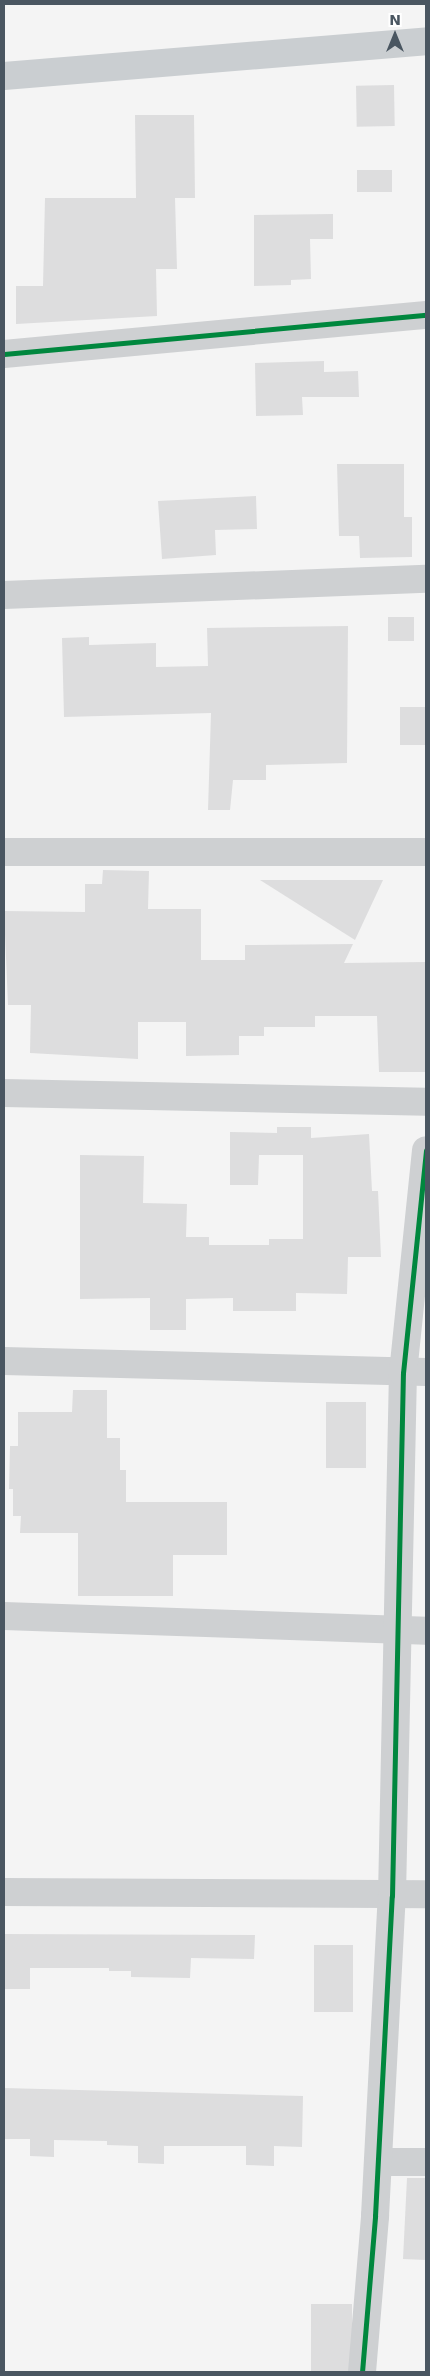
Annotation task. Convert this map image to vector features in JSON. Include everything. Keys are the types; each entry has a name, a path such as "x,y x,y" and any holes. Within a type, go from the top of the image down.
{"main road":[{"path":"4,76 426,41"}],"street":[{"path":"4,354 426,315"},
{"path":"4,595 426,579"},
{"path":"4,852 426,852"},
{"path":"4,1093 426,1102"},
{"path":"362,2372 378,2162 392,1896 398,1630 415,1373 426,1150"},
{"path":"4,1361 415,1373"},
{"path":"4,1616 426,1631"},
{"path":"4,1892 392,1896 426,1894"},
{"path":"378,2162 426,2162"}],"building":[{"path":"394,85 395,126 357,127 356,86"},
{"path":"135,115 194,115 195,198 175,198 177,269 156,269 157,316 16,324 16,286 43,286 45,198 136,198"},
{"path":"357,170 392,170 392,192 357,192"},
{"path":"333,214 333,239 310,239 311,279 291,280 291,285 254,286 254,215"},
{"path":"324,361 324,372 358,371 359,397 302,397 303,415 256,416 255,363"},
{"path":"337,464 404,464 404,517 412,517 412,557 360,558 359,536 339,536"},
{"path":"256,496 257,529 215,530 216,555 162,559 158,501"},
{"path":"388,617 414,617 414,641 388,641"},
{"path":"348,626 347,763 266,765 266,780 233,780 230,810 208,810 211,713 64,717 62,638 89,637 89,645 156,643 156,667 208,666 207,628"},
{"path":"400,707 426,707 426,745 400,745"},
{"path":"103,870 149,871 148,909 201,909 201,960 245,960 245,945 353,944 344,963 426,962 426,1072 379,1072 377,1016 315,1016 315,1027 264,1027 264,1036 239,1036 239,1055 186,1056 186,1022 138,1022 138,1059 30,1053 31,1005 8,1005 4,911 85,912 85,884 102,884"},
{"path":"260,880 383,880 355,940"},
{"path":"277,1127 311,1127 311,1138 369,1134 372,1191 378,1191 381,1257 348,1257 347,1294 296,1293 296,1311 233,1311 233,1298 186,1299 186,1330 150,1330 150,1298 80,1299 80,1155 144,1156 143,1203 187,1204 186,1237 209,1237 209,1245 269,1245 269,1239 303,1239 303,1155 259,1155 258,1185 230,1185 230,1132 277,1133"},
{"path":"73,1390 107,1390 107,1438 120,1438 120,1470 126,1470 126,1502 227,1502 227,1555 173,1555 173,1596 78,1596 78,1533 20,1533 21,1516 13,1516 13,1489 9,1489 10,1446 18,1446 18,1412 72,1412"},
{"path":"326,1402 366,1402 366,1468 326,1468"},
{"path":"4,1934 255,1935 254,1959 191,1958 190,1978 131,1977 131,1971 109,1971 109,1968 30,1968 30,1989 4,1989"},
{"path":"314,1945 353,1945 353,2012 314,2012"},
{"path":"4,2088 303,2096 302,2147 274,2146 274,2166 246,2165 246,2146 164,2146 164,2164 138,2163 138,2146 107,2145 107,2141 54,2140 54,2157 30,2156 30,2139 4,2139"},
{"path":"407,2178 426,2178 426,2260 403,2259"},
{"path":"311,2304 352,2304 352,2372 311,2372"}],"cycle path":[{"path":"4,354 426,315"},
{"path":"362,2372 375,2216 392,1896 403,1373 426,1150"}]}
